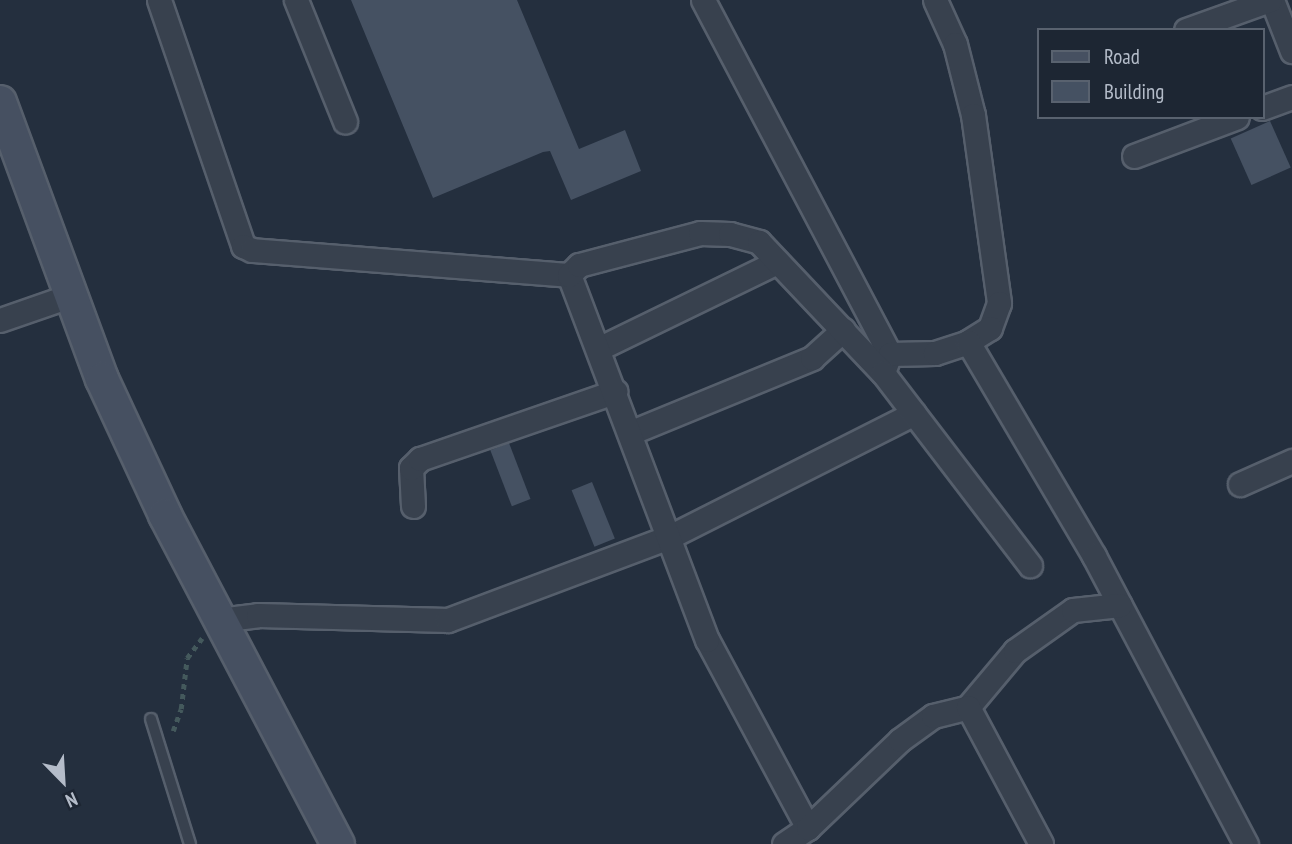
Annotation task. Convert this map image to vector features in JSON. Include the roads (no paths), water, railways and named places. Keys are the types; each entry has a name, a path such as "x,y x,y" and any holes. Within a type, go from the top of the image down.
{"street":[{"path":"159,0 243,246 252,250 569,275 579,265 700,233 730,234 759,242 843,330 886,363 935,353 968,342 990,328 999,303 973,115 955,44 935,0"},
{"path":"296,0 345,121"},
{"path":"704,0 886,363 914,413 1030,565"},
{"path":"1192,28 1271,0 1292,51"},
{"path":"1264,107 1292,97"},
{"path":"0,103 102,379 219,620 338,844"},
{"path":"1134,156 1232,119"},
{"path":"600,348 777,262"},
{"path":"569,275 632,432 707,640 731,692 808,828"},
{"path":"0,320 72,295"},
{"path":"632,432 812,358 843,330"},
{"path":"968,342 1120,605 1246,844"},
{"path":"413,506 411,468 420,459 616,391"},
{"path":"219,620 258,615 448,620 671,536 914,413"},
{"path":"1240,484 1292,461"},
{"path":"784,844 808,828 900,740 933,716 968,706 1015,651 1073,610 1120,605"},
{"path":"968,706 1041,844"}],"lane":[{"path":"152,719 190,844"}]}
